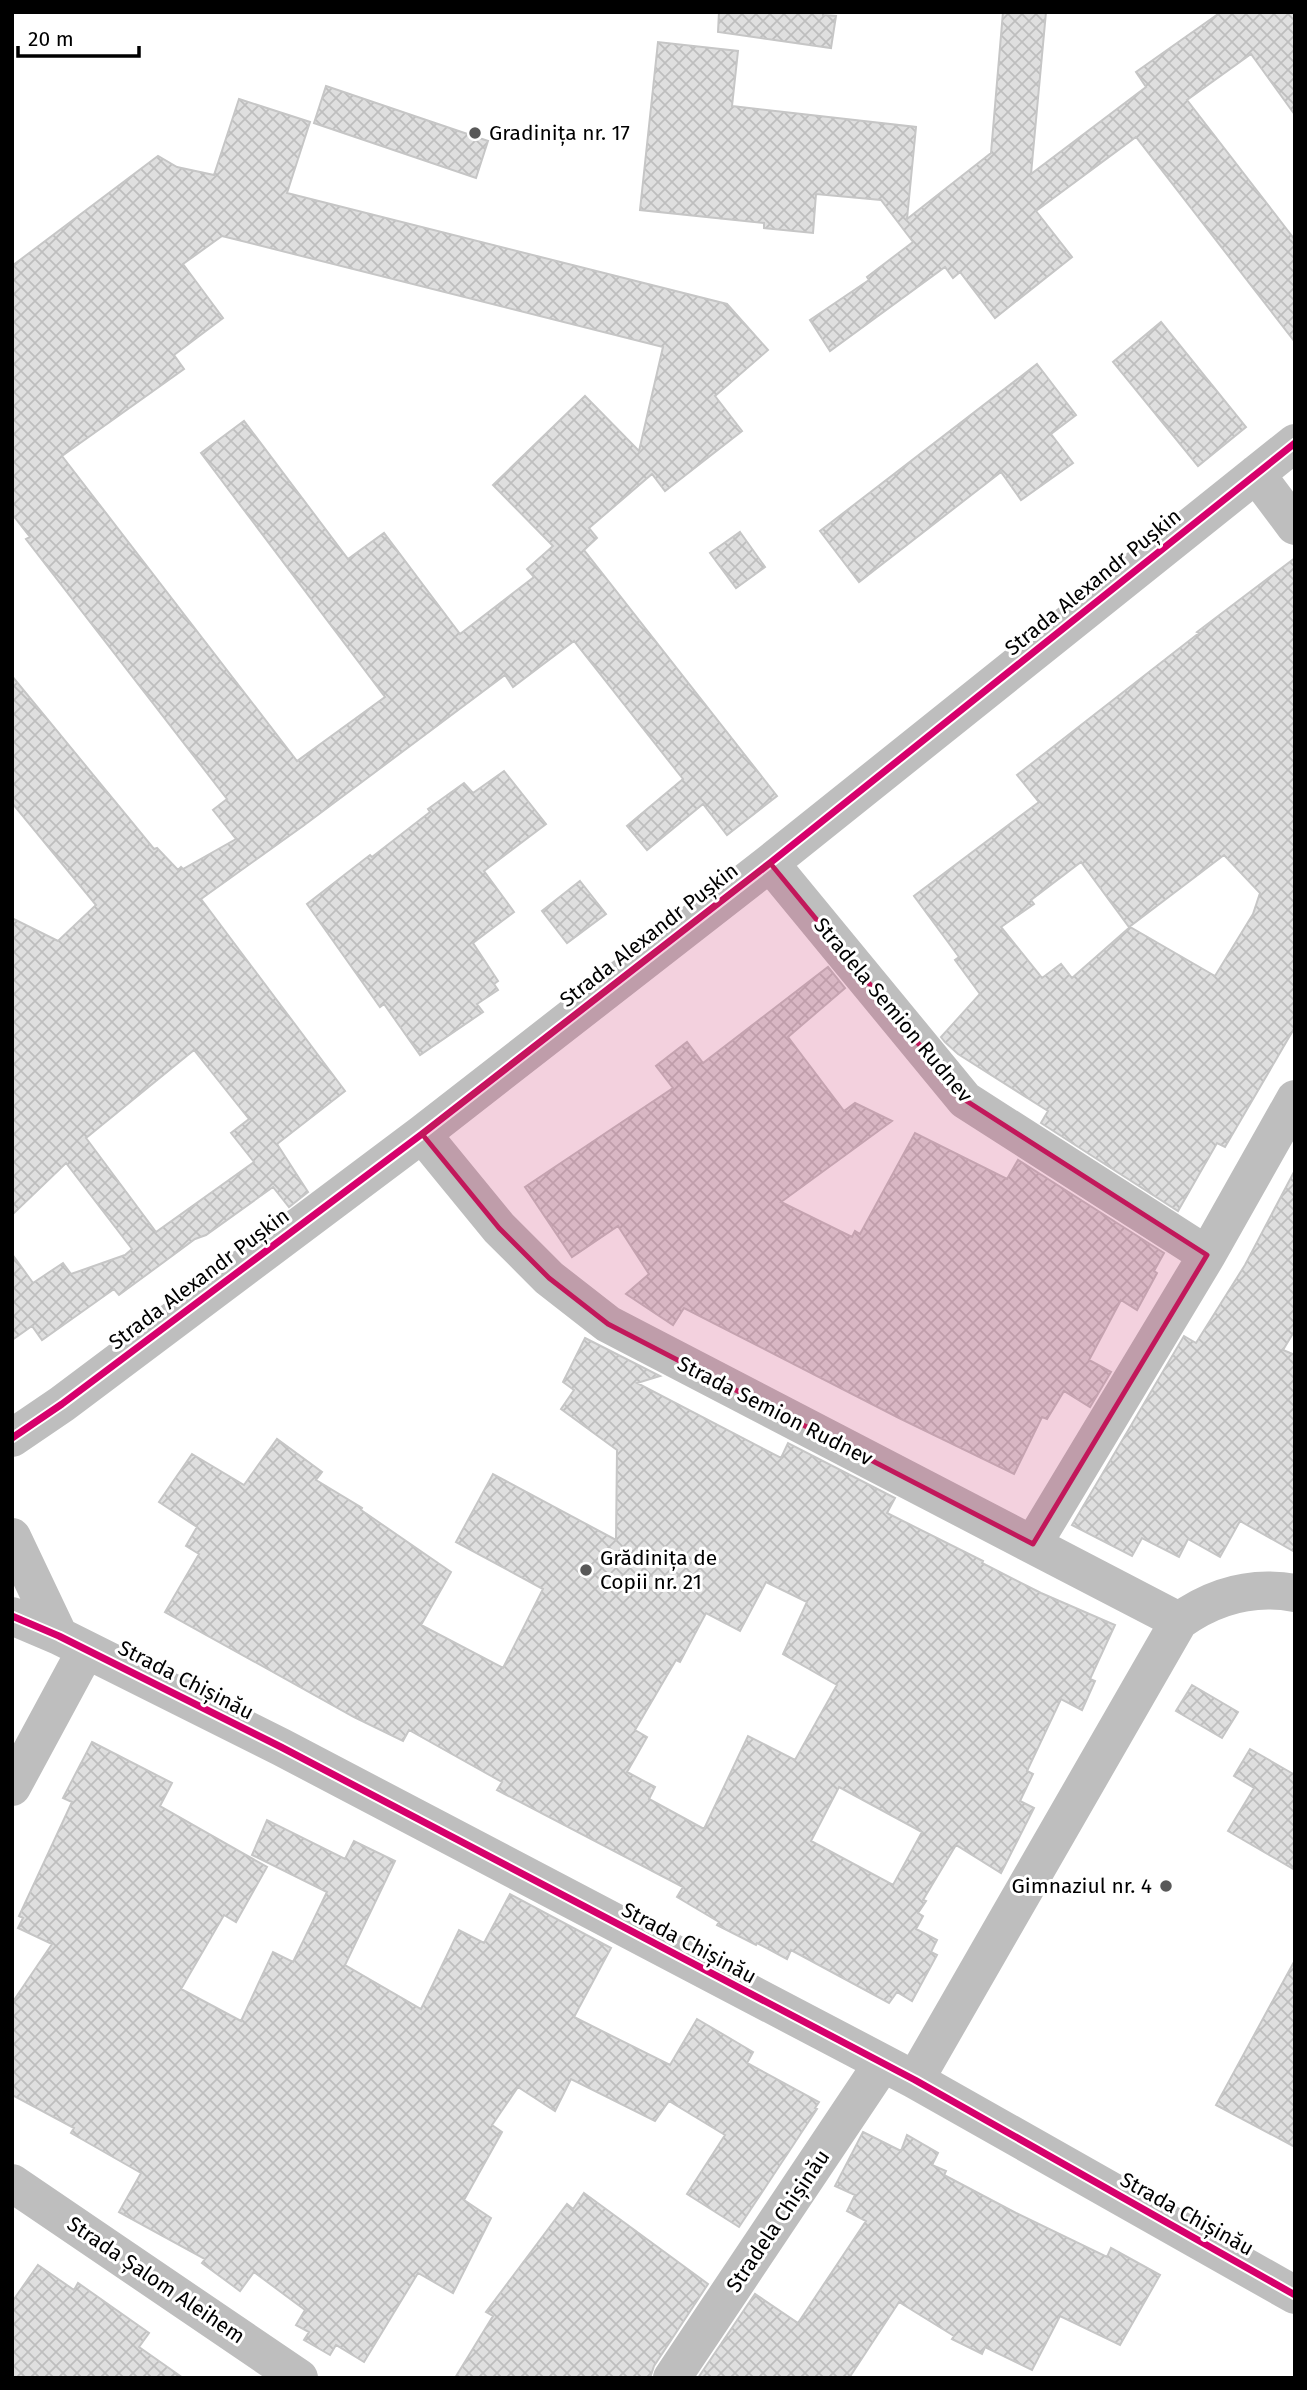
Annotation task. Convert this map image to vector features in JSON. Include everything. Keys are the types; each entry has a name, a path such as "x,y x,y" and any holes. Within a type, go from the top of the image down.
{"street":[{"name":"Strada Alexandr Pușkin","path":"12,1438 62,1404 422,1134 770,863 1295,443"},
{"path":"1256,474 1295,526"},
{"name":"Stradela Semion Rudnev","path":"770,863 965,1100 1207,1255"},
{"path":"1033,1544 1207,1255 1295,1099"},
{"name":"Strada Semion Rudnev","path":"422,1134 499,1228 549,1278 608,1324 1179,1620"},
{"path":"12,1537 73,1643 12,1787"},
{"path":"898,2072 1179,1620 1216,1599 1237,1593 1262,1589 1295,1593"},
{"name":"Strada Chișinău","path":"12,1616 73,1643 281,1747 898,2072 1295,2295"},
{"name":"Stradela Chișinău","path":"673,2378 898,2072"},
{"name":"Strada Șalom Aleihem","path":"12,2183 299,2378"}],"highlighted area":[{"path":"770,863 965,1100 1207,1255 1033,1544 608,1324 549,1278 499,1228 422,1134"}],"building":[{"path":"719,12 823,12 823,15 836,16 831,48 718,32"},
{"path":"1003,12 1046,12 1031,174 1146,87 1136,72 1221,12 1295,12 1295,115 1251,54 1187,100 1295,240 1295,342 1136,137 1036,211 1072,257 995,318 960,272 953,278 945,267 830,351 810,320 869,280 867,277 913,242 881,200 816,194 813,233 764,228 764,223 640,210 658,42 738,51 732,106 916,127 907,219 991,153"},
{"path":"326,86 488,141 476,178 314,123"},
{"path":"239,99 310,122 287,193 727,304 768,350 715,396 742,431 665,491 652,474 589,528 597,538 584,550 777,796 727,835 703,804 647,850 627,826 683,779 574,641 513,687 505,675 201,899 345,1091 277,1144 308,1192 289,1207 273,1187 206,1235 195,1239 119,1295 114,1289 42,1340 32,1326 12,1340 12,1254 33,1283 63,1263 71,1274 125,1255 132,1249 66,1163 12,1215 12,918 58,941 96,905 12,803 12,676 154,849 157,848 178,870 236,839 213,810 227,799 26,539 30,537 12,514 12,266 158,156 177,167 214,175","holes":["222,236 663,347 639,451 585,396 493,485 553,546 527,569 534,577 460,634 384,533 348,559 244,421 201,453 385,697 297,761 62,456 184,369 174,355 223,318 183,264","194,1050 249,1119 231,1133 254,1162 156,1232 86,1138"]},
{"path":"1161,322 1246,427 1198,466 1113,362"},
{"path":"1037,364 1076,415 1051,434 1073,463 1021,500 1001,472 859,582 820,531"},
{"path":"740,532 765,567 736,588 710,553"},
{"path":"1295,558 1295,1027 1225,1147 1217,1143 1178,1211 1041,1123 1048,1111 958,1054 945,1042 941,1037 980,994 955,960 959,957 914,896 1039,802 1017,775 1199,633 1197,632","holes":["1224,855 1260,893 1253,914 1215,976 1130,927 1072,978 1061,964 1042,978 1001,927 1034,904 1031,900 1081,862 1129,927"]},
{"path":"504,771 546,824 484,871 514,912 473,943 498,981 494,984 498,990 477,1004 483,1012 420,1055 384,1004 380,1007 307,904 370,855 372,857 430,812 428,809 464,783 473,793"},
{"path":"580,881 606,914 567,943 542,911"},
{"path":"828,967 845,988 788,1037 844,1111 855,1103 892,1121 781,1202 852,1237 855,1231 860,1234 915,1133 1007,1179 1018,1160 1164,1253 1154,1271 1157,1273 1137,1310 1121,1300 1089,1360 1111,1372 1090,1407 1064,1391 1047,1419 1042,1417 1014,1474 684,1308 673,1325 626,1294 649,1274 618,1226 572,1257 525,1187 673,1088 656,1066 687,1042 703,1063"},
{"path":"1295,1170 1295,1330 1283,1350 1295,1355 1295,1552 1240,1521 1220,1557 1188,1539 1179,1557 1142,1538 1132,1556 1072,1525 1184,1336 1196,1343 1245,1265"},
{"path":"585,1338 660,1376 637,1383 781,1458 788,1443 895,1498 887,1513 1041,1593 1115,1625 1090,1679 1095,1681 1082,1710 1061,1699 1027,1771 1033,1774 1020,1801 1034,1808 1001,1873 956,1845 923,1900 926,1901 918,1913 923,1916 916,1929 937,1940 931,1952 937,1955 912,2001 897,1992 889,2003 791,1950 787,1959 717,1925 719,1922 677,1897 683,1887 497,1790 502,1782 409,1730 403,1741 354,1717 165,1612 199,1554 186,1546 197,1527 159,1502 192,1454 244,1485 277,1439 322,1472 316,1480 362,1508 361,1510 451,1572 421,1625 503,1668 543,1589 456,1542 493,1474 616,1540 617,1450 561,1409 574,1390 563,1382","holes":["766,1582 807,1602 783,1654 837,1685 795,1760 748,1736 704,1829 649,1799 655,1787 627,1772 647,1737 635,1730 676,1660 680,1662 706,1613 740,1631","839,1787 922,1832 893,1885 811,1841"]},
{"path":"1192,1685 1238,1712 1222,1738 1176,1711"},
{"path":"92,1742 172,1783 160,1806 267,1867 236,1922 224,1915 181,1989 241,2021 273,1952 293,1962 327,1892 252,1855 267,1820 345,1859 354,1841 395,1861 345,1965 421,2009 459,1930 484,1943 510,1894 611,1948 574,2017 670,2065 697,2019 753,2052 747,2063 819,2102 815,2108 817,2109 739,2227 687,2194 725,2135 669,2101 655,2121 571,2079 555,2111 518,2087 492,2125 502,2132 464,2200 491,2218 453,2293 418,2273 364,2362 336,2345 330,2355 304,2340 309,2332 296,2325 305,2310 254,2272 240,2291 202,2263 205,2259 119,2212 141,2173 71,2133 74,2128 12,2095 12,2003 52,1944 18,1928 23,1918 19,1916 72,1802 63,1798"},
{"path":"1250,1749 1295,1775 1295,1870 1228,1831 1254,1788 1234,1776"},
{"path":"1295,1960 1295,2147 1216,2105"},
{"path":"863,2132 901,2151 907,2135 938,2153 932,2165 946,2171 944,2175 1107,2257 1111,2248 1160,2275 1120,2345 1060,2316 1032,2370 985,2347 982,2354 952,2339 954,2336 899,2302 849,2378 698,2378 755,2294 798,2323 866,2221 847,2211 855,2195 835,2186"},
{"path":"584,2193 708,2284 654,2366 650,2378 455,2378 493,2316 486,2312 567,2204 573,2209"},
{"path":"38,2265 74,2290 78,2283 149,2333 139,2347 183,2378 12,2378 12,2302"}],"cycle path":[{"path":"12,1438 62,1404 422,1134 770,863 1295,443"},
{"path":"12,1616 59,1636 281,1747 915,2080 1295,2295"}],"place":[{"name":"Gradinița nr. 17","path":"475,133"},
{"name":"Grădinița de Copii nr. 21","path":"586,1570"},
{"name":"Gimnaziul nr. 4","path":"1166,1886"}]}
